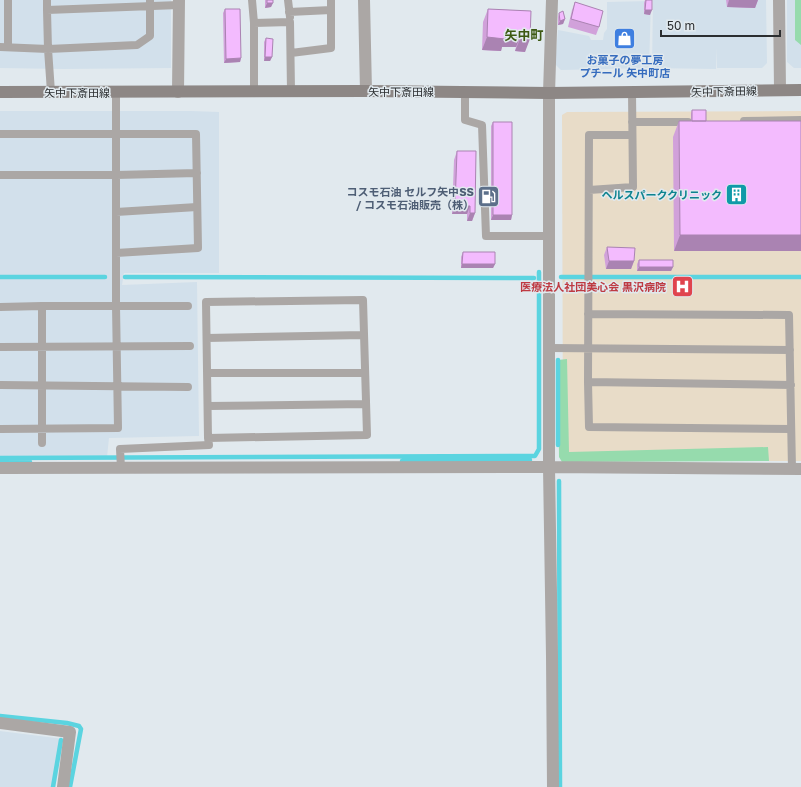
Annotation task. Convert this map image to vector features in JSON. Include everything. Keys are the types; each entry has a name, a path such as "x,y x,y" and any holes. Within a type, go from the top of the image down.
{"street":[{"path":"364,0 366,91"},
{"path":"552,0 549,92 549,467 552,656 552,787"},
{"path":"779,0 780,90"},
{"path":"178,92 179,3"},
{"name":"矢中下斎田線","path":"0,92 632,92 801,90"},
{"path":"0,468 121,466 796,469"},
{"path":"0,723 70,732 62,787"}],"lane":[{"path":"8,0 4,47 48,49 137,45 150,36 150,3"},
{"path":"47,0 51,92"},
{"path":"252,0 254,23 254,92"},
{"path":"288,0 290,22 291,91"},
{"path":"291,53 331,48 331,0"},
{"path":"48,10 150,3 179,3"},
{"path":"289,12 331,10"},
{"path":"254,23 290,22"},
{"path":"0,429 118,428 116,346 116,92"},
{"path":"465,92 465,120 482,126 486,236 549,236"},
{"path":"589,190 633,187 632,92"},
{"path":"740,121 801,120"},
{"path":"632,122 694,122"},
{"path":"0,134 196,134 198,248 116,252"},
{"path":"632,135 589,135 589,427 791,429"},
{"path":"0,175 196,173"},
{"path":"116,212 197,207"},
{"path":"121,466 120,449 209,445 208,438 206,302 363,300 367,435 208,438"},
{"path":"42,306 42,443"},
{"path":"0,307 188,306"},
{"path":"588,314 789,315 791,429 796,469"},
{"path":"207,338 364,336"},
{"path":"0,347 190,346"},
{"path":"550,348 790,350"},
{"path":"207,373 365,373"},
{"path":"588,382 790,385"},
{"path":"0,385 188,387"},
{"path":"208,406 366,404"}],"shaded area":[{"path":"0,0 171,0 171,68 0,68"},
{"path":"653,0 766,0 767,63 762,68 717,68 716,48 716,69 652,68"},
{"path":"787,0 801,0 801,68 794,68 787,62"},
{"path":"651,1 649,68 561,70 555,64 558,30 589,36 591,40 603,40 604,33 607,29 607,2"},
{"path":"0,111 219,112 219,273 124,273 122,285 197,282 199,436 109,438 107,457 0,456"},
{"name":"医療法人社団美心会 黒沢病院","path":"801,111 801,461 567,461 563,457 562,115 567,112"},
{"path":"0,731 64,739 55,787 0,787"}],"green space":[{"path":"795,0 801,0 801,45 795,40"},
{"path":"567,359 569,452 768,447 769,461 562,462 559,457 558,360"}],"building":[{"path":"267,0 273,0 273,3 267,3"},
{"path":"646,0 652,0 652,10 645,10"},
{"path":"575,2 603,11 599,27 571,19"},
{"path":"225,9 240,9 241,58 226,59"},
{"path":"488,9 531,11 530,39 520,39 521,35 506,35 505,39 487,37"},
{"path":"563,11 565,19 560,21 559,13"},
{"path":"266,38 273,39 272,57 265,57"},
{"path":"692,110 706,110 706,121 692,121"},
{"name":"ヘルスパーククリニック","path":"679,121 801,121 801,235 680,235"},
{"path":"493,122 512,122 512,215 493,215"},
{"path":"457,151 476,151 475,213 470,213 470,206 455,206"},
{"path":"607,247 635,248 634,261 609,261"},
{"path":"463,252 495,252 495,264 462,264"},
{"path":"639,260 673,260 673,267 639,267"}],"waterway":[{"path":"0,458 535,456 539,449 539,272"},
{"path":"0,277 105,277"},
{"path":"125,277 534,278"},
{"path":"561,277 801,277"},
{"path":"558,360 558,445"},
{"path":"402,461 530,460"},
{"path":"0,462 30,462"},
{"path":"559,481 560,787"},
{"path":"0,716 67,723 79,726 81,729 70,787"},
{"path":"53,787 61,740"}],"place":[{"name":"お菓子の夢工房 プチール 矢中町店","path":"625,39"},
{"name":"ヘルスパーククリニック","path":"737,194"},
{"name":"コスモ石油 セルフ矢中SS / コスモ石油販売（株）","path":"489,197"},
{"name":"医療法人社団美心会 黒沢病院","path":"682,286"}],"district":[{"name":"矢中町","path":"524,35"}]}
